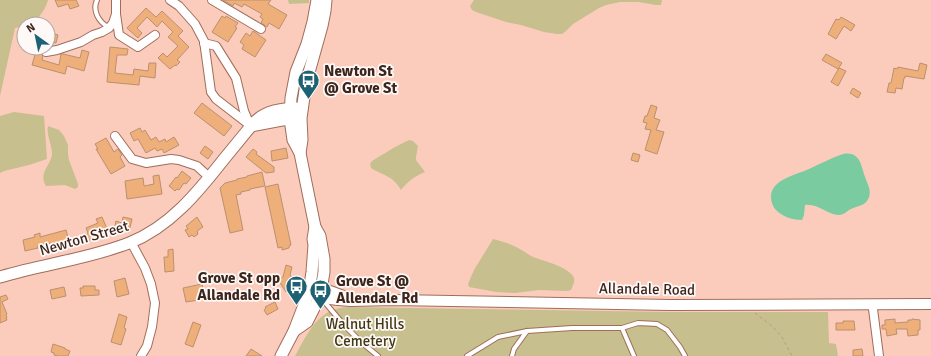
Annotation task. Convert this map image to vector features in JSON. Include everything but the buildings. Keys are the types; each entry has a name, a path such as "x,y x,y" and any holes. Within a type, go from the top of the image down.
{"main road":[{"path":"281,356 294,331 307,322 316,293 312,272 318,245 313,239 315,227 300,154 302,140 296,113 293,86 296,72 314,22 317,0"},
{"path":"296,113 322,26 326,0"},
{"name":"Newton Street","path":"0,277 106,251 131,242 147,234 170,219 186,205 259,118 266,114 296,113"}],"street":[{"path":"116,0 119,35 138,47 155,35"},
{"path":"170,0 182,3 204,41 211,92 216,99 251,126"},
{"path":"212,0 261,29"},
{"path":"56,50 81,42 109,28 116,14"},
{"path":"204,43 216,46 236,78 244,111 251,126"},
{"path":"115,136 132,159 146,163 179,160 197,166 210,178"},
{"path":"131,242 149,278 155,303 152,327 142,356"},
{"name":"Allandale Road","path":"316,293 338,300 351,301 393,300 670,305 931,304"},
{"path":"873,304 880,356"}],"lane":[{"path":"97,0 95,9 98,17 102,24 109,28"},
{"path":"316,293 344,325 378,356"},
{"path":"467,356 498,337 527,330 622,328 638,323 657,324 667,330 680,347 684,356"},
{"path":"622,328 634,356"},
{"path":"512,356 514,349 527,330"}],"path":[{"path":"756,313 772,326 782,337 792,356"}],"green space":[{"path":"0,0 48,0 45,8 39,16 16,16 16,28 0,96"},
{"path":"288,0 309,0 309,3 289,4"},
{"path":"474,0 662,0 661,5 638,2 620,2 606,5 573,24 562,34 557,34 506,22 476,12 472,10 470,6"},
{"path":"14,112 44,116 47,159 0,173 0,116"},
{"path":"48,126 59,130 64,136 68,145 69,160 78,184 78,187 75,189 65,185 46,186 43,177 52,154"},
{"path":"409,140 413,141 418,146 416,160 425,172 418,175 406,184 401,190 398,185 388,176 371,168 370,164 372,161"},
{"path":"493,239 512,245 533,257 554,264 570,272 574,278 574,283 571,290 539,290 515,293 496,292 469,287 468,284 474,270"},
{"name":"Walnut Hills Cemetery","path":"338,308 671,312 828,312 829,343 836,344 838,356 295,356 315,323 321,317"}],"shaded area":[{"path":"843,154 853,155 861,164 870,192 869,198 865,203 839,215 830,213 816,206 805,205 802,220 788,218 775,209 771,196 772,190 776,185 786,178"}],"place":[{"name":"Newton St @ Grove St","path":"308,100"},
{"name":"Grove St opp Allandale Rd","path":"296,306"},
{"name":"Grove St @ Allendale Rd","path":"321,310"}]}
